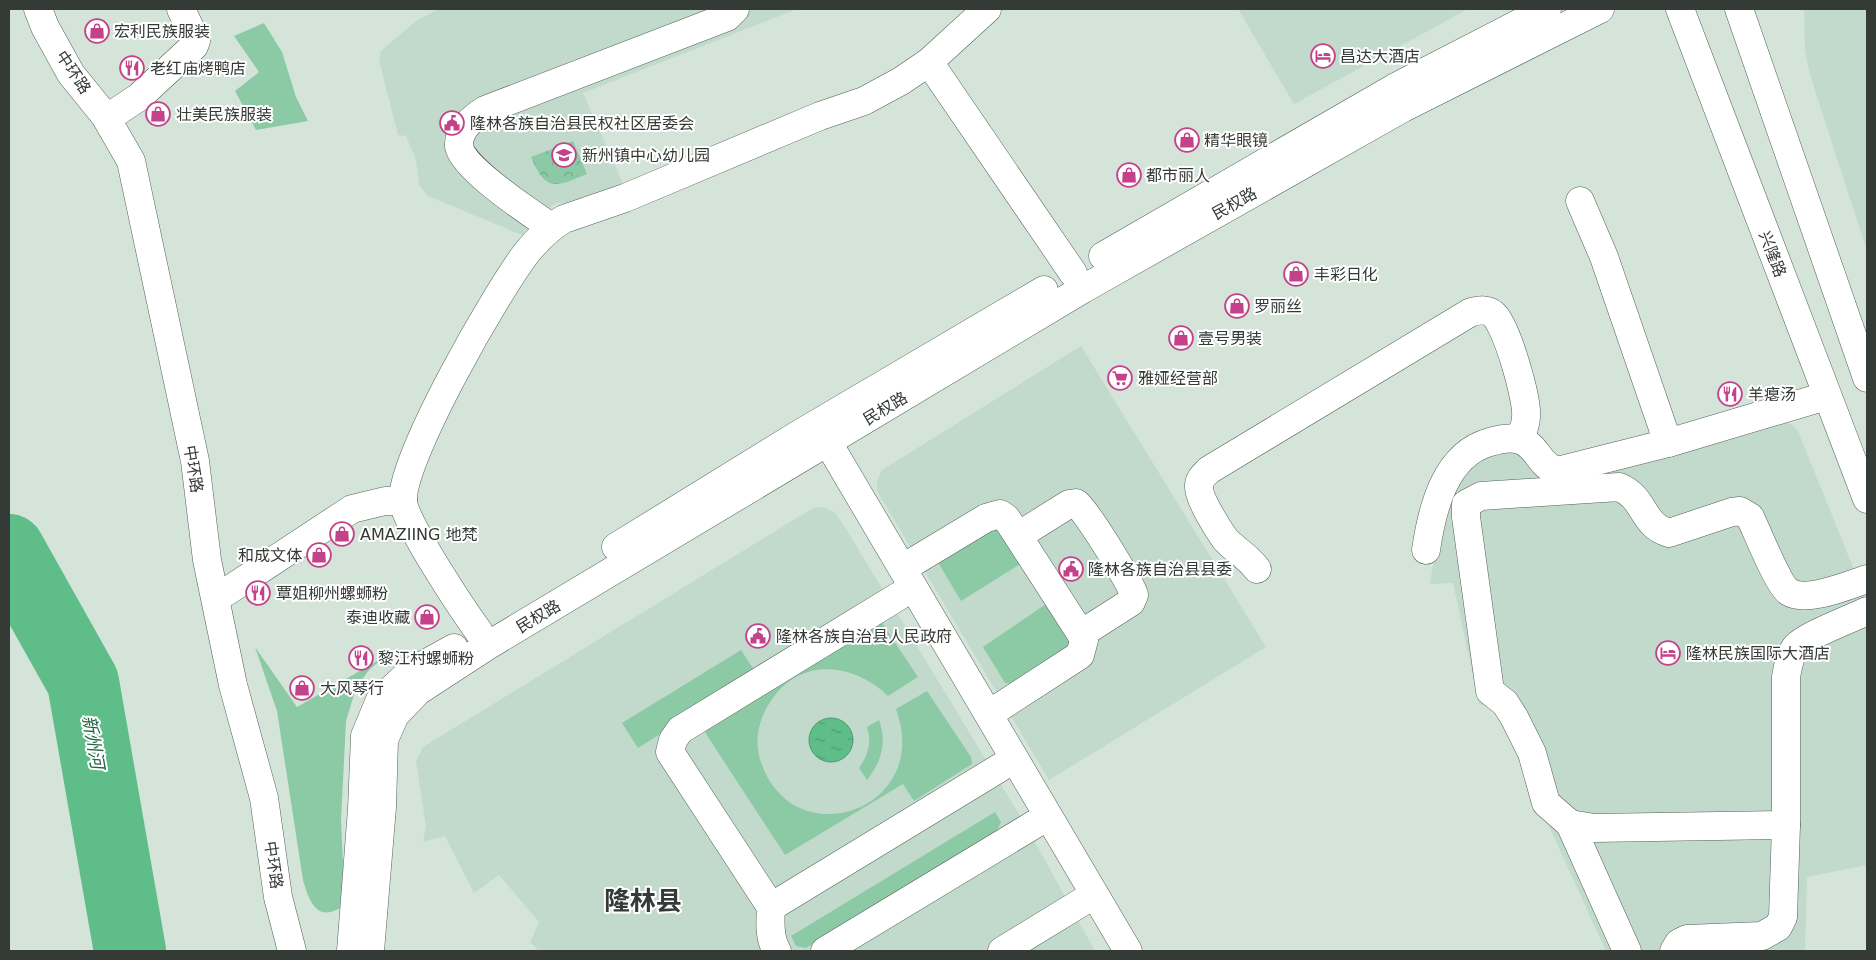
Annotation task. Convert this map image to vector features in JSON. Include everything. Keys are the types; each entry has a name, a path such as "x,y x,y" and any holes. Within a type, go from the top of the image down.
{"main road":[{"name":"中环路","path":"38,9 45,27 72,74 105,116 131,161 195,461 207,560 233,684 264,798 278,896 292,951"},
{"name":"中环路","path":"52,9 56,22 82,66 118,111 141,155 207,458 226,592 245,686 262,742 274,795 290,893 307,951"},
{"path":"118,111 138,97 194,46 196,40 181,9"},
{"path":"551,227 519,205 464,158 459,145 469,120 485,110 727,17 735,9"},
{"path":"479,632 419,537 403,502 413,458 474,339 527,252 551,227 581,212 625,198 820,116 864,101 901,81 929,62 987,9"},
{"name":"民权路","path":"370,951 382,807 384,740 395,714 418,691 1073,273 1212,191 1394,88 1547,9"},
{"name":"民权路","path":"351,951 362,809 365,736 380,700 409,673 815,438 1403,108 1600,9"},
{"name":"兴隆路","path":"1680,9 1826,396 1867,499"},
{"path":"1738,9 1867,378"},
{"path":"929,62 1073,273"},
{"path":"1580,201 1604,257 1668,443"},
{"path":"1256,569 1247,556 1225,538 1201,498 1200,479 1209,470 1471,312 1484,310 1493,314 1502,325 1509,342 1526,417 1518,439"},
{"path":"1426,550 1430,524 1451,471 1463,456 1478,445 1501,439 1518,439 1529,444 1536,450 1544,465 1557,472 1668,443 1826,396"},
{"path":"815,438 903,568 1128,951"},
{"path":"815,438 899,596 1110,951"},
{"path":"1627,951 1570,824 1546,803 1532,753 1514,717 1505,703 1490,691 1466,517 1466,504 1481,496 1619,487 1630,492 1650,522 1659,530 1669,532 1732,512 1740,511 1750,517 1781,583 1789,592 1806,596 1867,579"},
{"path":"226,592 352,509 384,501 403,502"},
{"path":"1018,536 1069,504 1076,503 1081,506 1097,530 1134,595 1131,602 1080,634"},
{"path":"903,568 993,515 1000,514 1006,518 1084,640 1080,655 989,714"},
{"path":"777,951 773,946 770,925 771,907 670,752 673,740 680,730 899,596"},
{"path":"1674,951 1679,943 1688,939 1762,936 1778,927 1783,917 1786,825 1786,677 1789,659 1796,646 1806,639 1867,611"},
{"path":"771,907 1001,766"},
{"path":"825,951 1035,824"},
{"path":"1570,824 1594,828 1786,825"},
{"path":"1002,951 1082,902"}],"shaded area":[{"name":"隆林各族自治县民权社区居委会","path":"439,9 797,9 583,93 624,186 569,203 556,203 538,216 522,235 428,196 419,185 416,160 406,136 398,135 379,60 381,51 417,20"},
{"name":"昌达大酒店","path":"1238,9 1468,9 1294,104"},
{"path":"1804,9 1867,9 1867,251 1810,75 1805,51"},
{"name":"隆林各族自治县县委","path":"1081,346 1266,647 1049,780 877,491 877,481 882,470"},
{"name":"隆林民族国际大酒店","path":"1784,422 1792,425 1798,431 1867,602 1867,865 1807,877 1805,951 1606,951 1548,824 1533,809 1525,768 1500,711 1479,704 1453,583 1430,584 1437,536 1471,456 1511,448 1538,460"},
{"name":"隆林各族自治县人民政府","path":"823,507 834,512 843,524 1026,826 1095,951 539,951 530,942 539,922 499,875 474,893 445,836 423,842 426,826 416,761 423,747 813,508"}],"green space":[{"path":"264,23 282,52 296,97 308,121 256,130 235,91 259,72 234,36"},
{"path":"573,141 587,174 560,184 547,182 536,169 531,157"},
{"path":"994,523 1022,563 961,601 939,564 939,556"},
{"path":"1049,602 1074,644 1013,684 1005,683 983,647"},
{"path":"876,620 882,623 918,677 888,696 874,685 859,677 844,671 828,669 812,671 797,677 783,687 771,701 763,716 757,740 762,765 779,793 802,809 829,814 856,809 879,795 895,773 902,744 896,709 927,691 971,757 972,764 914,801 903,784 785,855 706,734 705,729"},
{"path":"255,647 297,707 384,657 369,670 356,688 346,721 341,820 344,887 340,908 332,912 319,911 315,907 308,895 303,880 277,711"},
{"path":"741,650 756,673 638,748 622,723"},
{"path":"879,720 883,736 882,751 876,766 867,780 859,768 868,749 867,727"},
{"path":"995,812 1001,822 997,830 806,948 796,946 791,936"}],"water":[{"path":"835,718 847,724 852,731 852,749 847,756 840,761 827,762 819,759 812,752 809,736 812,728 819,721"}],"waterway":[{"name":"新州河","path":"9,550 83,682 130,951"}],"place":[{"name":"宏利民族服装","path":"97,31"},
{"name":"昌达大酒店","path":"1323,56"},
{"name":"老红庙烤鸭店","path":"132,68"},
{"name":"壮美民族服装","path":"158,114"},
{"name":"隆林各族自治县民权社区居委会","path":"452,123"},
{"name":"精华眼镜","path":"1187,140"},
{"name":"新州镇中心幼儿园","path":"564,155"},
{"name":"都市丽人","path":"1129,175"},
{"name":"丰彩日化","path":"1296,274"},
{"name":"罗丽丝","path":"1237,306"},
{"name":"壹号男装","path":"1181,338"},
{"name":"雅娅经营部","path":"1120,378"},
{"name":"羊瘪汤","path":"1730,394"},
{"name":"AMAZIING 地梵","path":"342,534"},
{"name":"和成文体","path":"319,555"},
{"name":"隆林各族自治县县委","path":"1071,569"},
{"name":"覃姐柳州螺蛳粉","path":"258,593"},
{"name":"泰迪收藏","path":"427,617"},
{"name":"隆林各族自治县人民政府","path":"758,636"},
{"name":"隆林民族国际大酒店","path":"1668,653"},
{"name":"黎江村螺蛳粉","path":"361,658"},
{"name":"大风琴行","path":"302,688"}],"district":[{"name":"隆林县","path":"643,901"}]}
